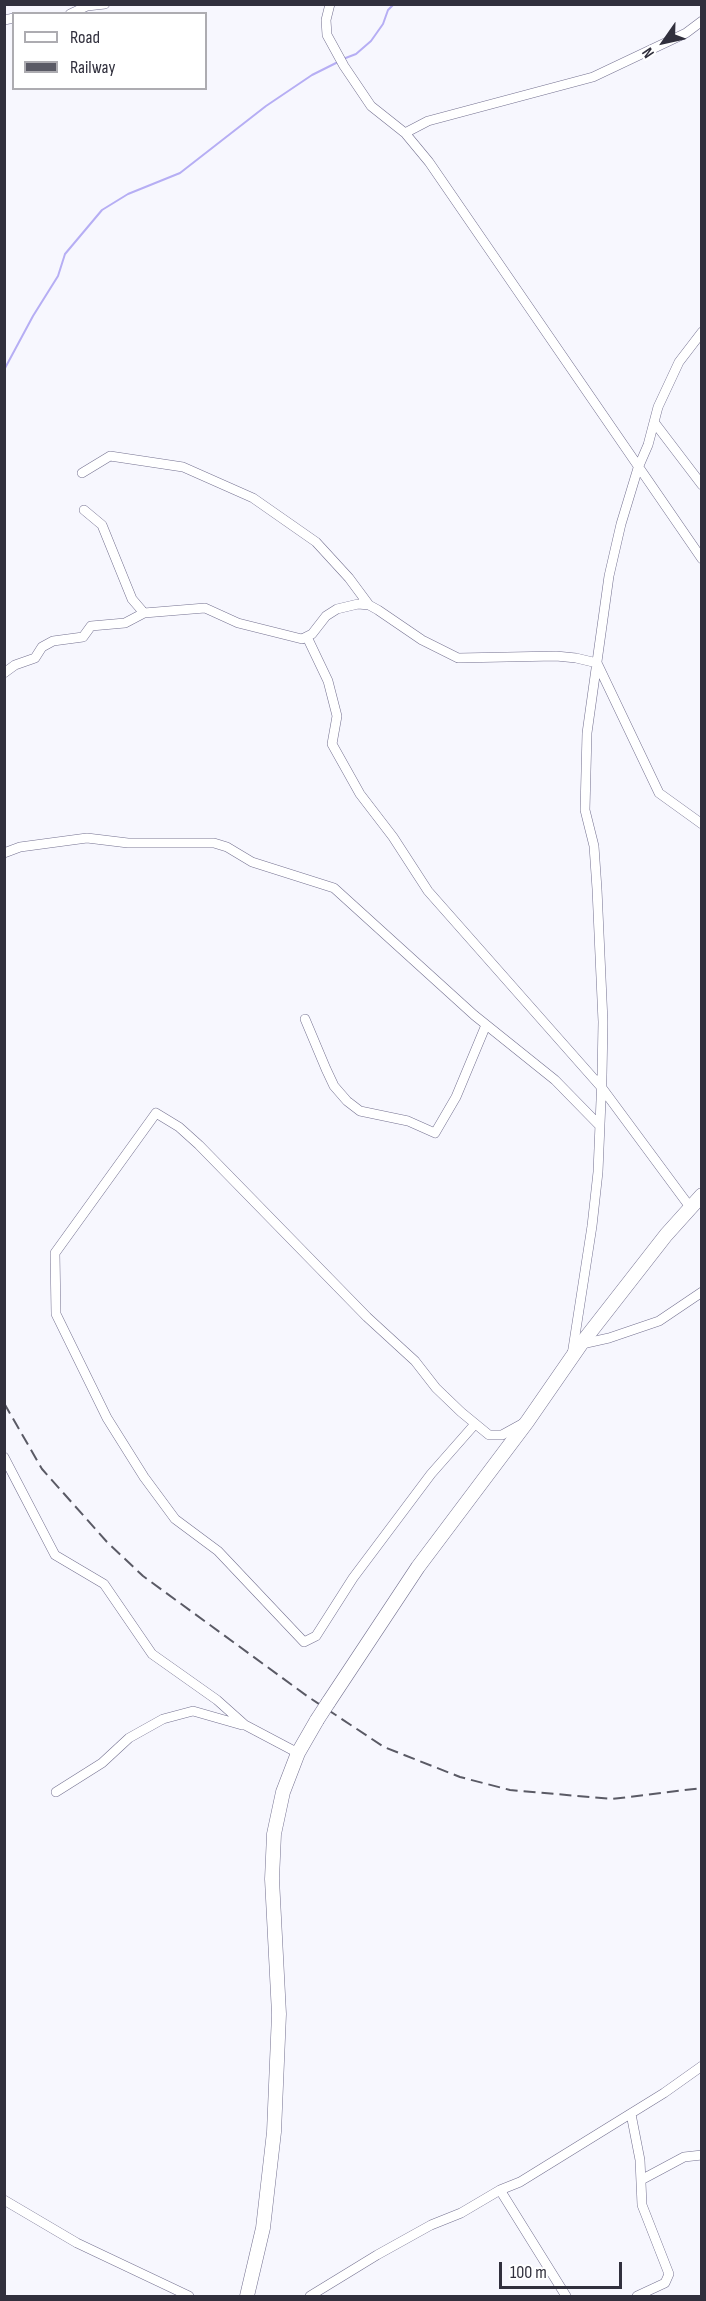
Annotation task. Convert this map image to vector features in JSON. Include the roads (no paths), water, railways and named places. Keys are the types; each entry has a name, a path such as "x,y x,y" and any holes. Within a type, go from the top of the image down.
{"main road":[{"path":"247,2296 263,2228 274,2132 279,2014 272,1879 274,1834 284,1792 298,1753 317,1720 418,1567 527,1422 581,1344 666,1234 702,1195"}],"street":[{"path":"74,12 87,6 105,4"},
{"path":"330,4 326,20 327,35 337,55 371,106 405,133 429,162 702,559"},
{"path":"405,133 428,121 593,77 686,33 702,21"},
{"path":"571,1358 592,1226 602,1088 603,1022 598,899 594,846 585,810 587,733 609,576 638,468 648,446 658,407 679,362 702,332"},
{"path":"654,422 702,485"},
{"path":"82,473 110,456 183,467 253,498 316,542 349,578 369,605 422,640 458,658 556,656 597,663"},
{"path":"84,510 102,525 132,599 144,613"},
{"path":"4,674 15,665 35,658 42,647 53,641 83,637 91,626 125,623 144,613 205,608 238,623 302,639 337,609 358,604 369,605"},
{"path":"307,637 331,690 337,716 332,744 360,794 393,837 428,891 602,1088 690,1207"},
{"path":"597,663 659,793 702,825"},
{"path":"4,853 20,847 87,838 128,843 214,843 227,847 252,861 333,888 486,1025 555,1080 600,1126"},
{"path":"305,1018 334,1086 347,1101 360,1111 408,1121 435,1133 456,1097 486,1025"},
{"path":"475,1424 431,1474 353,1578 316,1636 304,1642 218,1551 175,1519 125,1447 107,1418 56,1314 56,1253 156,1113 179,1127 199,1145 367,1317 414,1361 436,1388 475,1424 489,1435 502,1435 527,1422"},
{"path":"581,1344 609,1338 659,1321 702,1292"},
{"path":"4,1457 55,1555 104,1584 152,1654 217,1700 245,1725"},
{"path":"56,1792 102,1763 129,1738 163,1719 193,1711 245,1725 298,1753"},
{"path":"310,2296 431,2225 461,2213 500,2190 520,2182 631,2114 702,2066"},
{"path":"631,2114 641,2180 642,2205 669,2274 665,2283 637,2296"},
{"path":"641,2180 684,2157 702,2155"},
{"path":"500,2190 566,2296"},
{"path":"4,2200 77,2243 189,2296"}],"waterway":[{"path":"343,59 356,54 371,41 383,24 388,10 394,4"},
{"path":"4,370 58,276 65,254 102,210 128,194 180,173 266,106 312,75 338,62"}],"railway":[{"path":"4,1403 42,1469 107,1542 143,1576 307,1696 384,1747 460,1777 510,1790 612,1799 702,1788"}]}
